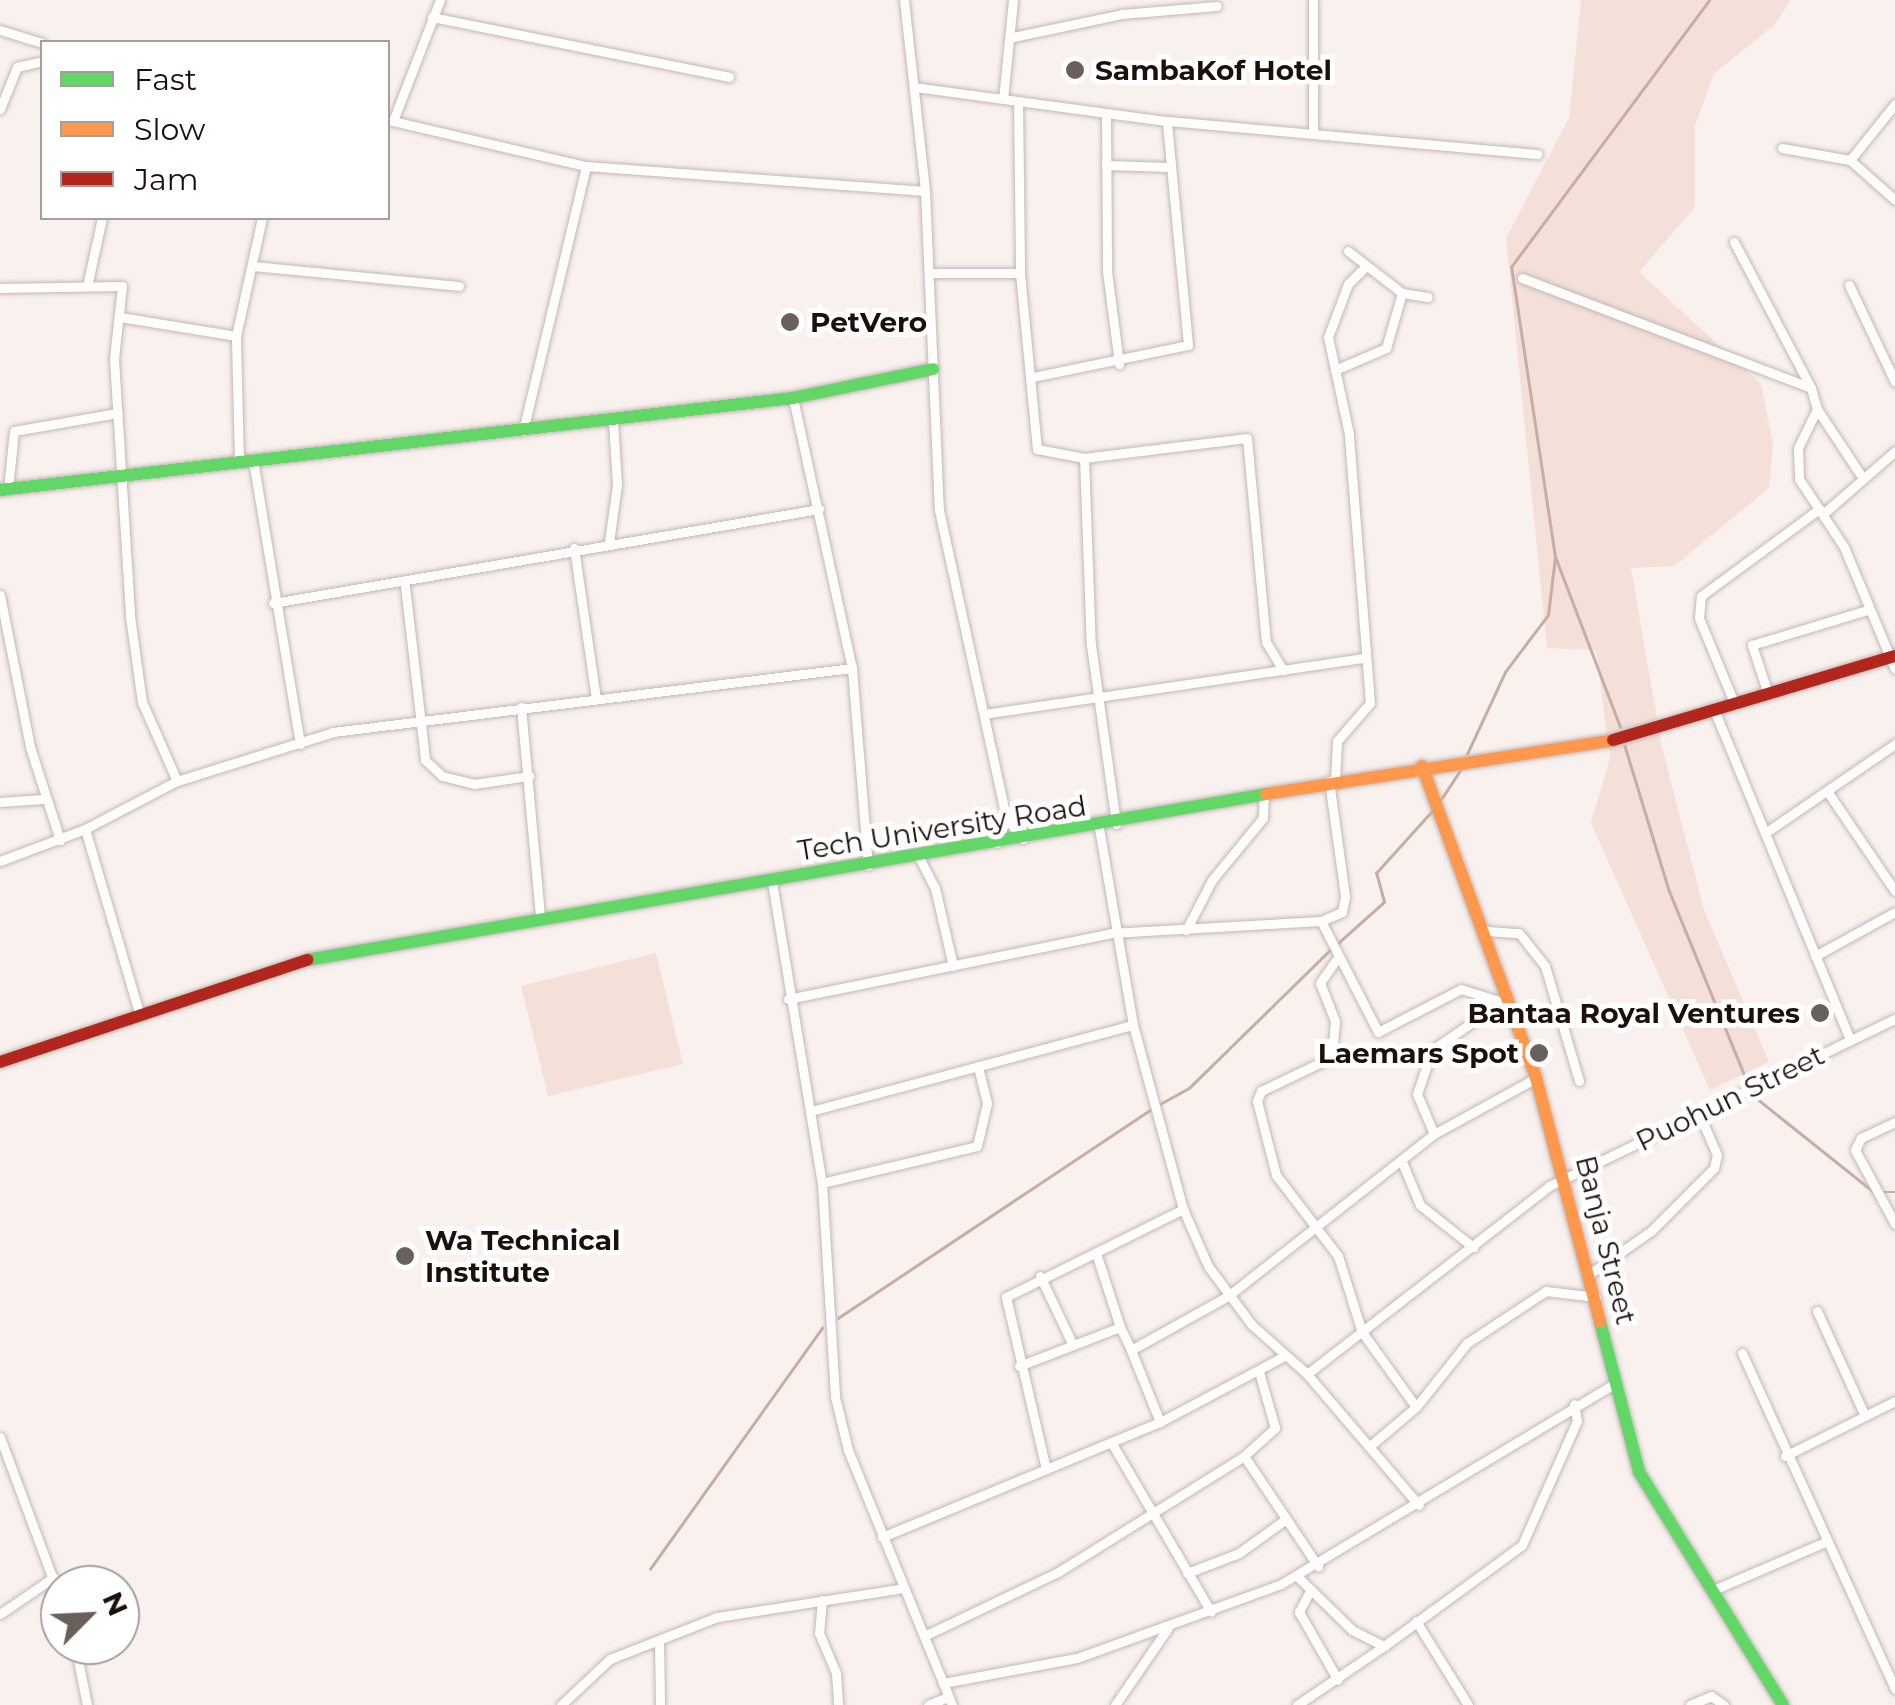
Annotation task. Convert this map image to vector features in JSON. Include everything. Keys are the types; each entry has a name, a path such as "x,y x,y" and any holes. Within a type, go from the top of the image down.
{"street":[{"path":"440,0 390,121 586,166 925,191"},
{"path":"904,0 925,191 939,510 1006,818 1023,839"},
{"path":"1003,99 1013,37 1014,0"},
{"path":"1313,0 1313,131"},
{"path":"1013,37 1122,14 1217,6"},
{"path":"432,17 728,77"},
{"path":"0,30 40,41"},
{"path":"0,109 17,67 40,61"},
{"path":"914,87 1167,120 1538,154"},
{"path":"1018,101 1020,273 1033,376 1036,450 1084,458 1247,438 1266,642 1283,670"},
{"path":"1850,160 1895,104"},
{"path":"1106,113 1119,364"},
{"path":"1033,376 1119,364 1188,346 1167,120"},
{"path":"1782,148 1850,160 1895,200"},
{"path":"523,432 586,166"},
{"path":"1106,166 1169,167"},
{"path":"88,282 102,220"},
{"path":"262,220 236,336 246,461 300,744"},
{"path":"1734,242 1811,388 1817,409 1860,474"},
{"path":"1348,251 1402,292 1428,297"},
{"path":"252,266 459,286"},
{"path":"788,1000 1111,933 1321,921 1342,912 1345,896 1332,780 1334,746 1370,703 1349,434 1328,336 1348,284 1365,267"},
{"path":"930,273 1020,273"},
{"path":"1522,278 1811,388"},
{"path":"0,288 88,282 122,286 118,414 142,702 176,780"},
{"path":"1850,285 1895,380"},
{"path":"1335,370 1386,348 1402,292"},
{"path":"120,317 236,336"},
{"path":"118,414 14,432 4,489 792,398 933,369"},
{"path":"792,398 852,668 868,866"},
{"path":"1817,409 1798,448 1799,479 1821,512 1893,660"},
{"path":"609,542 617,485 612,421"},
{"path":"1735,705 1718,675 1698,602 1821,512 1860,474 1895,451"},
{"path":"1084,458 1096,698 1116,824"},
{"path":"273,603 405,586 574,548 819,509"},
{"path":"574,548 596,698"},
{"path":"405,586 415,720 425,760 442,776 474,784 529,776"},
{"path":"0,595 6,651 43,799 60,840"},
{"path":"1768,694 1752,645 1867,610"},
{"path":"984,714 1364,658"},
{"name":"Tech University Road","path":"0,1062 139,1012 318,956 540,916 1099,828 1332,780 1616,740 1893,660"},
{"path":"0,860 85,829 176,780 300,744 415,720 852,668"},
{"path":"521,707 540,916"},
{"path":"1715,712 1850,1039"},
{"path":"1765,833 1829,794 1895,744"},
{"name":"Banja Street","path":"1422,766 1487,931 1506,1000 1536,1078 1591,1273 1639,1472 1783,1705"},
{"path":"1186,930 1263,818 1264,794"},
{"path":"1829,794 1895,891"},
{"path":"0,802 43,799"},
{"path":"997,844 1006,818"},
{"path":"1099,828 1111,933 1184,1209 1228,1296 1284,1356 1307,1374 1420,1505"},
{"path":"85,829 139,1012"},
{"path":"919,858 935,888 953,966"},
{"path":"772,882 788,1000 822,1183 835,1397 882,1537 950,1701 928,1705"},
{"path":"1815,956 1895,912"},
{"path":"1321,921 1336,960 1378,1032 1461,989 1506,1000"},
{"path":"1487,931 1519,933 1545,966 1579,1081"},
{"path":"1336,960 1320,983 1334,1021 1332,1057 1256,1096 1276,1175 1308,1226 1348,1273 1362,1332 1416,1407"},
{"path":"1434,1134 1417,1094 1432,1050 1506,1000"},
{"name":"Puohun Street","path":"1307,1374 1566,1178 1895,1018"},
{"path":"811,1111 1133,1025"},
{"path":"822,1183 977,1146 987,1104 978,1066"},
{"path":"1131,1350 1228,1296 1308,1226 1402,1162 1434,1134 1536,1078"},
{"path":"1591,1273 1660,1223 1714,1168 1718,1154 1698,1112"},
{"path":"1895,1122 1860,1138 1854,1150 1895,1224"},
{"path":"1402,1162 1420,1205 1474,1246"},
{"path":"1046,1469 1006,1297 1040,1276 1184,1209"},
{"path":"1096,1253 1120,1327 1160,1422"},
{"path":"1040,1276 1072,1344"},
{"path":"1370,1446 1416,1407 1467,1344 1546,1291 1596,1297"},
{"path":"1817,1311 1865,1416"},
{"path":"1019,1366 1120,1327"},
{"path":"1742,1353 1824,1543 1895,1690"},
{"path":"882,1537 1160,1422 1284,1356"},
{"path":"924,1636 1154,1517 1244,1456 1275,1428 1258,1372"},
{"path":"943,1684 1076,1658 1168,1628 1297,1576 1420,1505 1574,1404 1615,1382"},
{"path":"1785,1456 1895,1401"},
{"path":"1297,1705 1338,1680 1522,1545 1577,1421 1574,1404"},
{"path":"0,1437 49,1565"},
{"path":"1111,1442 1211,1612"},
{"path":"1244,1456 1318,1566"},
{"path":"1188,1573 1238,1552 1286,1519"},
{"path":"1710,1591 1824,1543"},
{"path":"1297,1576 1352,1630 1384,1646"},
{"path":"0,1614 40,1587"},
{"path":"561,1705 610,1660 717,1616 904,1588"},
{"path":"1310,1591 1298,1612 1338,1680"},
{"path":"822,1600 819,1633 836,1673 838,1705"},
{"path":"1416,1621 1468,1705"},
{"path":"1115,1705 1168,1628"},
{"path":"660,1640 660,1705"},
{"path":"78,1665 87,1705"},
{"path":"1690,1705 1711,1696 1724,1705"}],"shaded area":[{"path":"1581,0 1791,0 1775,24 1714,74 1695,125 1695,207 1639,272 1761,384 1773,444 1769,488 1674,566 1631,568 1662,747 1704,910 1769,1062 1710,1090 1591,823 1610,758 1596,650 1547,648 1506,238 1569,118"},
{"path":"656,953 683,1064 548,1096 521,986"}],"waterway":[{"path":"1620,727 1555,557 1511,267 1709,0"},
{"path":"1467,754 1505,672 1548,615 1555,557"},
{"path":"1625,746 1669,890 1746,1079"},
{"path":"1440,801 1463,766"},
{"path":"1337,944 1384,902 1376,873 1432,811"},
{"path":"1160,1104 1189,1088 1331,949"},
{"path":"1755,1097 1874,1192"},
{"path":"838,1318 1153,1108"},
{"path":"1882,1192 1895,1192"},
{"path":"650,1569 822,1328"}],"traffic: fast":[{"path":"0,490 793,398 933,369"},
{"path":"307,960 1266,794"},
{"path":"1600,1322 1639,1472 1783,1705"}],"traffic: slow":[{"path":"1266,794 1613,740"},
{"path":"1422,766 1536,1078 1600,1322"}],"traffic: jam":[{"path":"1613,740 1895,656"},
{"path":"0,1062 307,960"}],"place":[{"name":"SambaKof Hotel","path":"1075,70"},
{"name":"PetVero","path":"790,322"},
{"name":"Bantaa Royal Ventures","path":"1820,1013"},
{"name":"Laemars Spot","path":"1539,1053"},
{"name":"Wa Technical Institute","path":"405,1256"}]}
